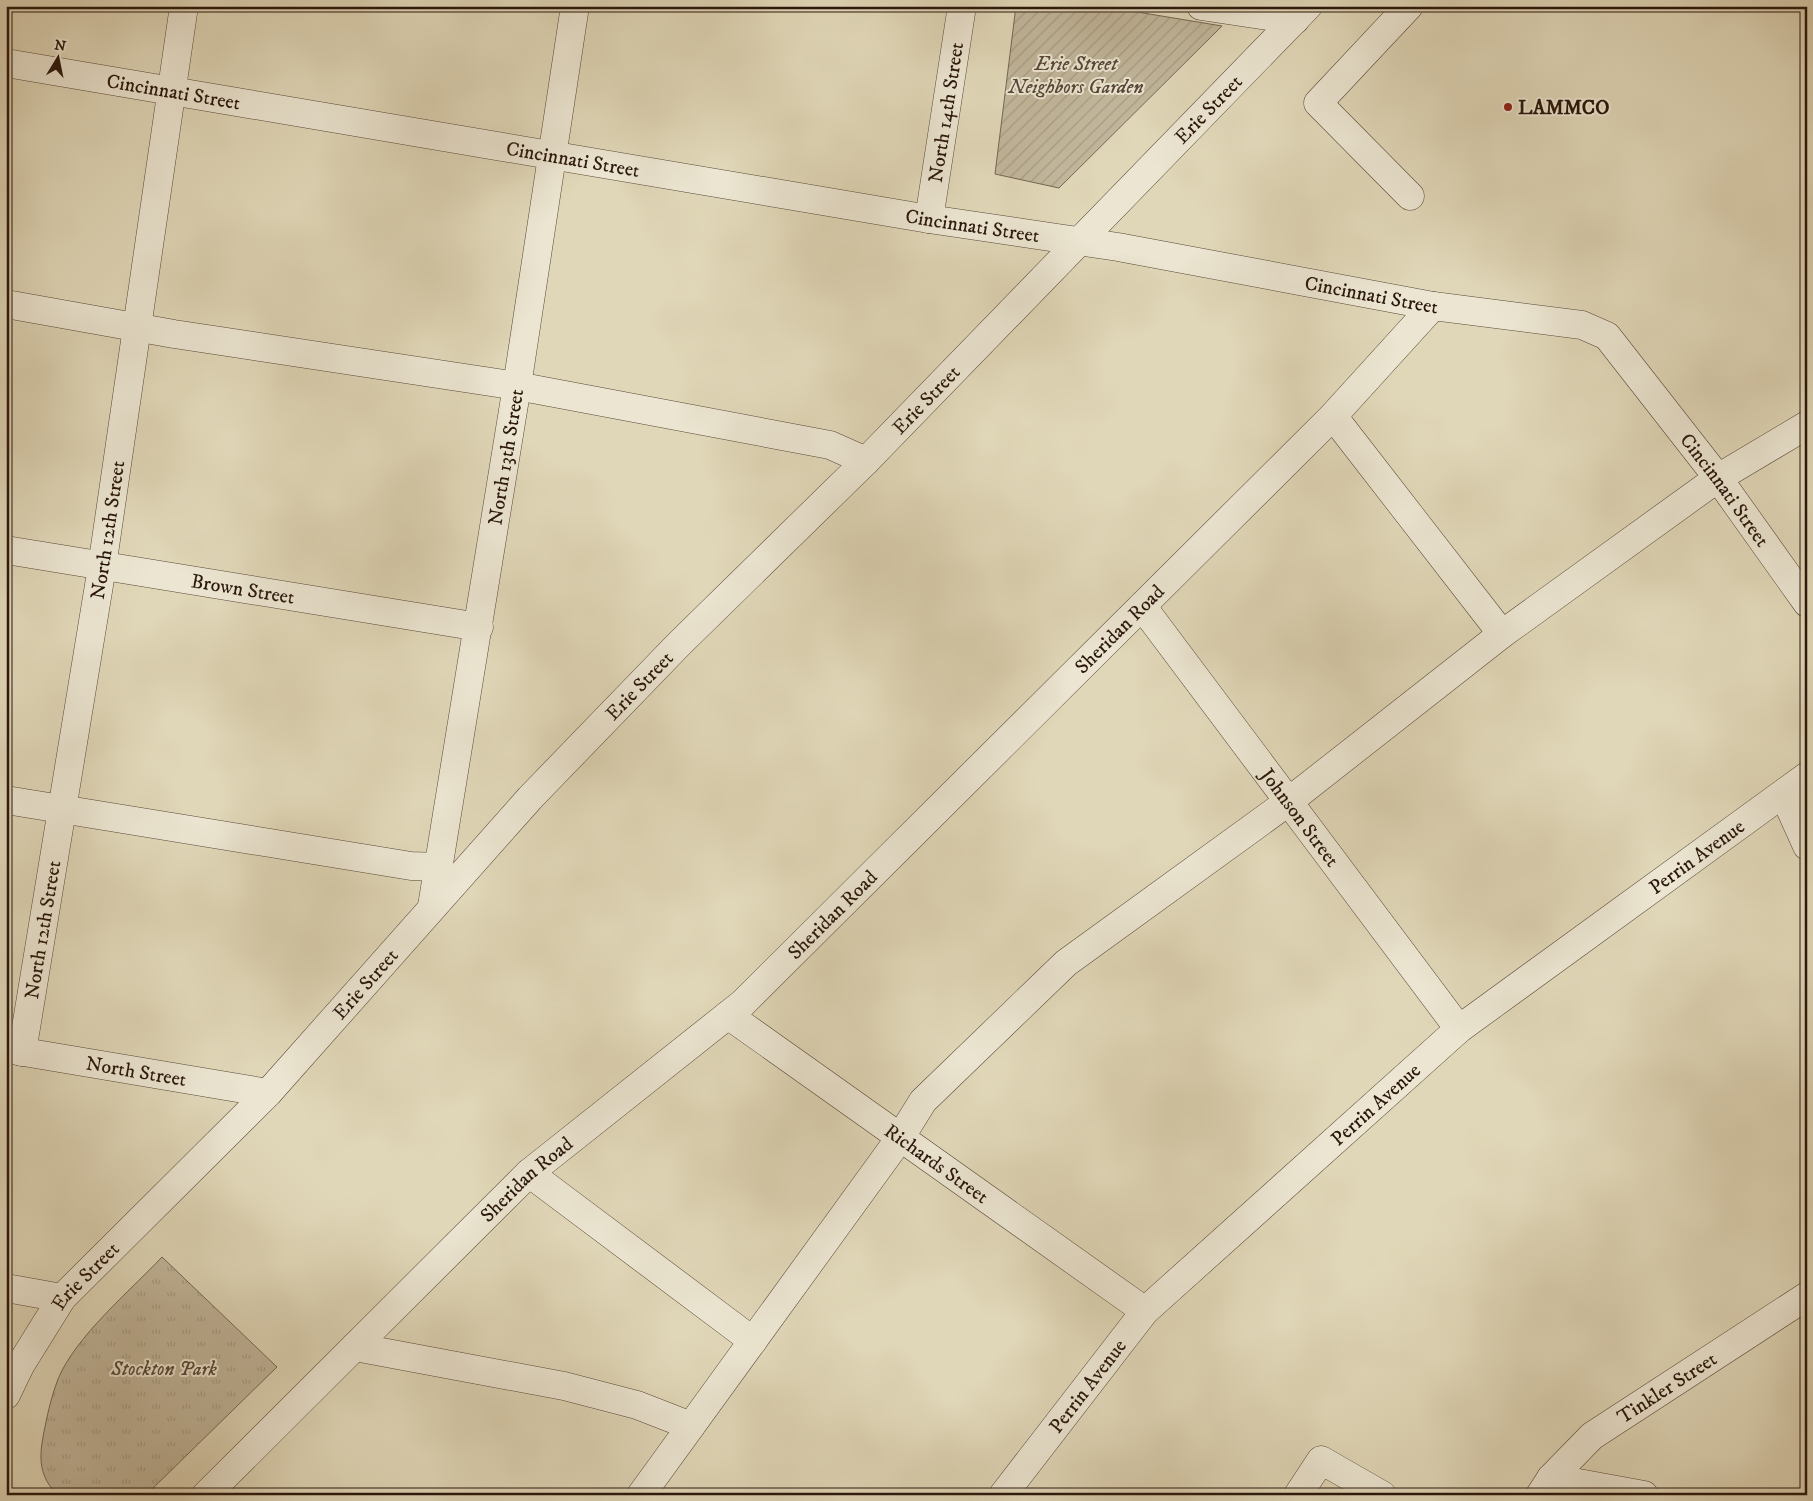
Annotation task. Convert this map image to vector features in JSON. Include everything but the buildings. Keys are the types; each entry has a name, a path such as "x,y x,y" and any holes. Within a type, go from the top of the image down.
{"street":[{"name":"North 12th Street","path":"14,1050 62,809 102,567 170,89 184,6"},
{"name":"North 13th Street","path":"432,906 479,627 575,6"},
{"name":"North 14th Street","path":"929,219 962,6"},
{"path":"1201,6 1301,13"},
{"path":"1409,6 1318,103 1410,196"},
{"name":"Erie Street","path":"6,1395 21,1364 62,1298 268,1093 432,906 530,798 679,644 866,461 1301,13"},
{"name":"Cincinnati Street","path":"6,63 170,89 929,219 1079,241 1433,306 1582,324 1608,336 1718,478 1807,603"},
{"path":"6,304 136,328 517,386 830,445 866,461"},
{"name":"Sheridan Road","path":"206,1495 529,1174 728,1015 1333,416 1433,306"},
{"path":"1333,416 1502,634"},
{"path":"641,1495 900,1138 923,1101 1066,963 1288,802 1502,634 1718,478 1807,425"},
{"name":"Brown Street","path":"6,550 479,627"},
{"name":"Johnson Street","path":"1142,606 1459,1030"},
{"name":"Perrin Avenue","path":"1003,1495 1145,1311 1459,1030 1784,795 1807,776"},
{"path":"1784,795 1807,846"},
{"path":"6,800 411,866 439,867"},
{"name":"Richards Street","path":"728,1015 1145,1311"},
{"name":"North Street","path":"14,1050 268,1093"},
{"path":"529,1174 753,1341"},
{"path":"6,1288 62,1298"},
{"name":"Tinkler Street","path":"1546,1486 1592,1436 1807,1296"},
{"path":"355,1347 564,1386 637,1406 691,1426"},
{"path":"1298,1495 1321,1460 1382,1495"},
{"path":"1546,1486 1644,1495"}],"green space":[{"name":"Erie Street Neighbors Garden","path":"1016,6 1101,6 1222,26 1059,188 995,174"},
{"name":"Stockton Park","path":"162,1257 277,1367 146,1495 89,1495 52,1489 44,1474 41,1452 47,1415 58,1379 66,1363 90,1330"}],"place":[{"name":"LAMMCO","path":"1508,107"}]}
